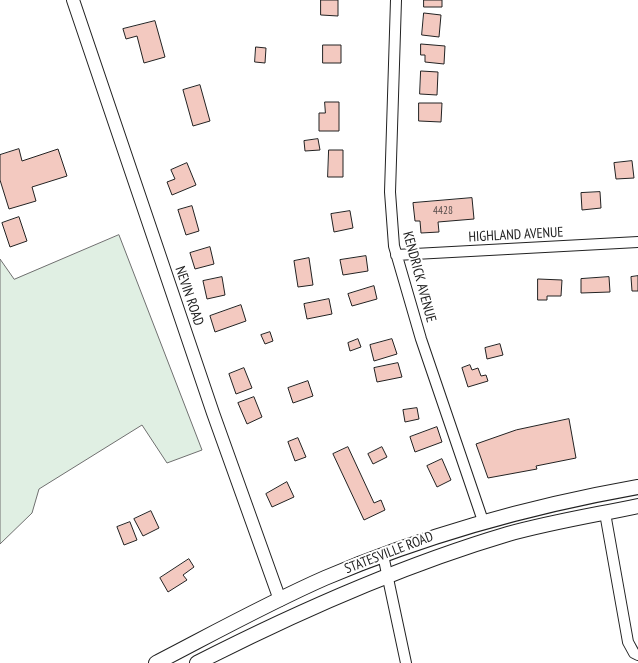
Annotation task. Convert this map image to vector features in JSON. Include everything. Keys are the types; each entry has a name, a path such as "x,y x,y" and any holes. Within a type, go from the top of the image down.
{"main road":[{"name":"STATESVILLE ROAD","path":"156,663 324,578 383,555 482,521 638,487"},
{"name":"STATESVILLE ROAD","path":"197,663 269,626 348,590 388,575 511,533 638,506"}],"street":[{"name":"NEVIN ROAD","path":"73,0 213,413 280,600"},
{"name":"KENDRICK AVENUE","path":"396,0 390,192 396,254 421,339 482,521"},
{"name":"HIGHLAND AVENUE","path":"396,254 638,242"},
{"path":"605,513 628,642 634,653 638,655"},
{"path":"383,555 406,663"}],"green space":[{"path":"119,235 202,450 167,463 142,425 39,489 32,513 0,544 0,259 14,279"}],"building":[{"path":"321,0 338,0 338,16 321,15"},
{"path":"424,0 442,0 442,7 424,7"},
{"path":"424,13 441,15 439,37 422,35"},
{"path":"155,21 165,57 144,63 137,36 126,39 123,29"},
{"path":"421,44 445,46 444,64 425,62 425,55 421,55"},
{"path":"323,45 341,45 341,63 323,63"},
{"path":"256,47 266,48 265,63 255,62"},
{"path":"421,71 438,72 437,95 420,94"},
{"path":"200,85 210,121 193,126 183,90"},
{"path":"325,102 339,102 339,131 319,131 319,113 325,113"},
{"path":"419,103 442,103 441,122 419,121"},
{"path":"318,139 320,150 305,151 304,141"},
{"path":"19,149 22,161 58,149 67,176 32,187 36,201 9,209 0,180 0,155"},
{"path":"329,150 343,150 343,177 328,177"},
{"path":"632,161 634,178 616,179 614,163"},
{"path":"187,163 196,185 172,195 167,182 175,179 171,170"},
{"path":"600,192 601,208 582,210 581,193"},
{"path":"472,198 474,219 438,222 439,232 421,233 420,221 415,221 413,203"},
{"path":"192,206 199,231 186,235 178,210"},
{"path":"350,211 353,228 334,232 331,214"},
{"path":"19,217 27,241 10,247 2,223"},
{"path":"210,247 214,264 195,269 190,253"},
{"path":"366,256 368,271 343,275 340,260"},
{"path":"309,258 313,285 298,287 294,261"},
{"path":"638,276 638,291 632,291 631,277"},
{"path":"222,277 225,295 207,299 203,281"},
{"path":"609,277 610,292 581,293 581,279"},
{"path":"538,279 562,280 561,296 547,296 547,300 538,300"},
{"path":"374,286 377,299 352,306 348,294"},
{"path":"329,299 332,314 307,319 304,304"},
{"path":"241,305 246,321 215,332 210,316"},
{"path":"270,332 273,341 265,344 261,335"},
{"path":"358,339 361,347 350,351 348,343"},
{"path":"392,339 397,354 374,361 370,345"},
{"path":"500,344 503,355 487,359 485,348"},
{"path":"398,363 402,377 377,382 374,368"},
{"path":"470,365 472,370 478,368 481,376 486,375 488,381 468,387 462,368"},
{"path":"244,368 252,388 236,394 229,374"},
{"path":"308,381 313,396 293,403 288,388"},
{"path":"254,397 262,417 247,424 238,403"},
{"path":"417,408 419,419 405,422 403,410"},
{"path":"569,419 576,458 536,466 537,469 488,478 476,444 516,430"},
{"path":"437,427 442,442 415,452 410,437"},
{"path":"298,438 306,457 295,461 288,442"},
{"path":"348,447 374,503 381,500 385,510 364,520 333,454"},
{"path":"382,447 387,457 373,464 368,454"},
{"path":"442,459 451,480 437,487 427,466"},
{"path":"287,482 294,497 272,507 266,494"},
{"path":"151,511 159,528 143,536 134,519"},
{"path":"130,522 137,540 124,545 117,527"},
{"path":"189,559 194,567 183,575 187,580 168,592 160,578"}]}
